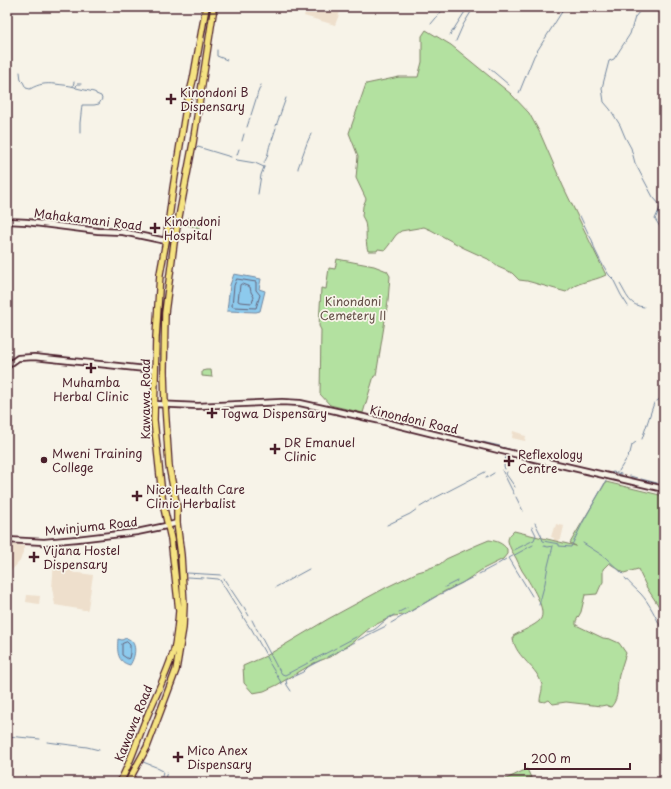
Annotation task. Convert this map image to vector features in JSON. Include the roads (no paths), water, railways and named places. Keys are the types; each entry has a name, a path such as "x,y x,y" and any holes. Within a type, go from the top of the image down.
{"main road":[{"name":"Kawawa Road","path":"120,782 131,759 170,660 178,632 179,610 171,539 163,504 154,420 156,336 160,274 173,188 186,108 193,80 206,7"},
{"name":"Kawawa Road","path":"128,782 147,747 176,670 183,628 184,604 177,507 168,466 164,370 165,313 174,243 194,136 214,7"}],"street":[{"name":"Mahakamani Road","path":"7,220 98,231 123,232 166,241"},
{"path":"7,366 18,358 31,357 155,370"},
{"name":"Kinondoni Road","path":"154,404 198,406 282,402 300,403 664,489"},
{"name":"Mwinjuma Road","path":"7,540 44,542 77,540 137,532 177,523"}],"water":[{"path":"234,274 261,279 259,289 265,291 260,311 227,311 230,285"},
{"path":"126,638 133,642 135,649 134,657 130,665 126,664 120,659 118,652 118,639 122,640"}],"waterway":[{"path":"431,24 445,7"},
{"path":"450,35 468,7"},
{"path":"456,41 463,25 474,7"},
{"path":"519,93 534,56 565,7"},
{"path":"643,7 635,17 630,34 614,59 609,61 602,88 604,102 620,125 631,148 635,163 653,197 661,206 655,219 664,233"},
{"path":"217,50 217,56 227,60"},
{"path":"489,68 509,85"},
{"path":"20,72 21,80 26,88 30,89 42,84 67,85 94,92 101,96 102,99 99,104 82,105 80,133"},
{"path":"73,86 74,82"},
{"path":"76,87 77,84 81,84"},
{"path":"257,95 261,85"},
{"path":"251,115 257,96"},
{"path":"276,126 286,98"},
{"path":"247,127 249,121"},
{"path":"272,140 276,128"},
{"path":"242,141 244,134"},
{"path":"298,169 311,134"},
{"path":"265,161 271,142"},
{"path":"194,149 198,147 231,157"},
{"path":"237,155 239,149"},
{"path":"236,159 255,163 264,167"},
{"path":"258,194 264,167"},
{"path":"580,216 601,262 613,279 628,306"},
{"path":"620,284 627,296 635,305 644,307"},
{"path":"661,303 661,297 664,293"},
{"path":"657,401 664,396"},
{"path":"642,439 654,403"},
{"path":"420,428 520,452"},
{"path":"619,471 630,453 632,445 636,442"},
{"path":"505,469 504,466 506,457 510,455"},
{"path":"502,470 514,494"},
{"path":"431,500 485,472"},
{"path":"507,472 506,474 515,487"},
{"path":"486,478 494,473"},
{"path":"611,473 621,474"},
{"path":"630,476 637,478"},
{"path":"641,479 657,483"},
{"path":"535,523 543,541 559,544 559,546 571,547 606,481"},
{"path":"516,497 523,511"},
{"path":"420,507 430,501"},
{"path":"387,525 417,509"},
{"path":"514,550 534,540 536,535 532,527"},
{"path":"583,543 605,557 623,574"},
{"path":"532,596 509,558 533,545"},
{"path":"539,605 553,546 544,546"},
{"path":"498,564 506,559"},
{"path":"479,574 496,565"},
{"path":"276,587 309,569"},
{"path":"187,573 221,575"},
{"path":"441,594 475,576"},
{"path":"187,577 204,578"},
{"path":"207,578 220,580 250,628"},
{"path":"625,578 644,598 661,627"},
{"path":"224,579 242,606"},
{"path":"445,587 457,581"},
{"path":"391,623 437,596"},
{"path":"244,607 249,616"},
{"path":"399,612 407,608"},
{"path":"367,632 375,629 394,615"},
{"path":"252,620 255,626"},
{"path":"358,640 386,626"},
{"path":"251,628 266,655"},
{"path":"259,633 277,667"},
{"path":"339,646 356,637"},
{"path":"346,647 355,642"},
{"path":"311,661 336,648"},
{"path":"327,657 344,648"},
{"path":"266,657 269,662"},
{"path":"291,691 286,680 303,672 308,667 321,660"},
{"path":"278,668 282,674 285,675 308,663"},
{"path":"270,664 282,684"},
{"path":"7,736 40,739"},
{"path":"47,742 99,750"},
{"path":"143,762 156,767"},
{"path":"157,768 163,771 161,782"},
{"path":"164,782 167,772"}],"place":[{"name":"Kinondoni B Dispensary","path":"171,99"},
{"name":"Kinondoni Hospital","path":"155,228"},
{"name":"Muhamba Herbal Clinic","path":"91,368"},
{"name":"Togwa Dispensary","path":"212,413"},
{"name":"DR Emanuel Clinic","path":"275,449"},
{"name":"Mweni Training College","path":"44,460"},
{"name":"Reflexology Centre","path":"509,461"},
{"name":"Nice Health Care Clinic Herbalist","path":"137,496"},
{"name":"Vijana Hostel Dispensary","path":"34,557"},
{"name":"Mico Anex Dispensary","path":"178,757"}],"park label":[{"name":"Kinondoni Cemetery II","path":"353,308"}]}
